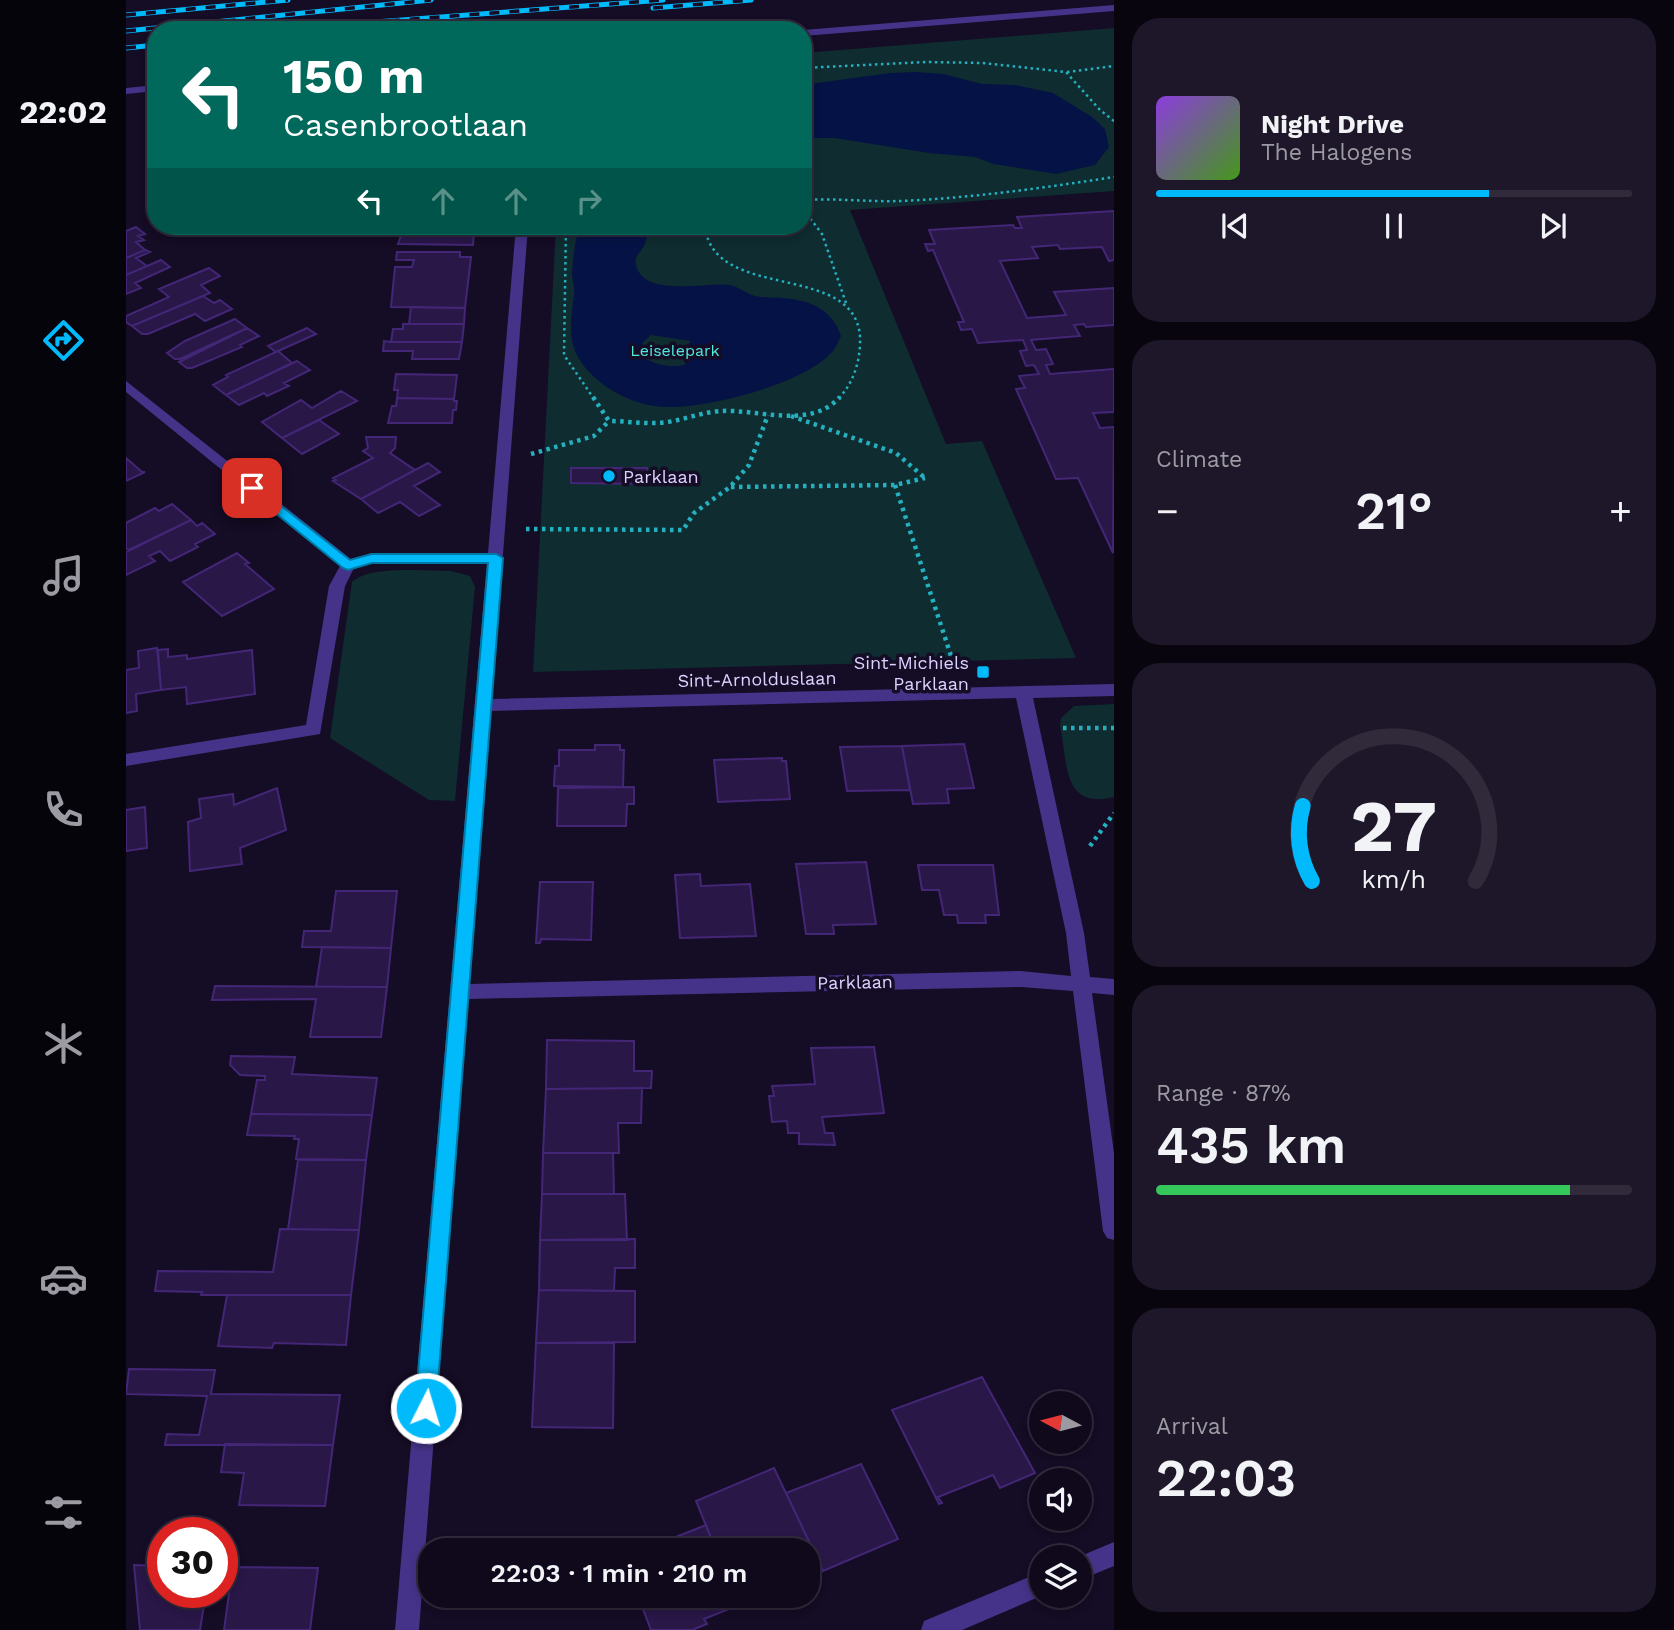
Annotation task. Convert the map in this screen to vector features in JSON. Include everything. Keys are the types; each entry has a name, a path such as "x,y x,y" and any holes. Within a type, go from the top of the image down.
{"street":[{"path":"812,32 1114,8"},
{"path":"126,91 147,89"},
{"path":"407,1630 521,235"},
{"path":"126,385 348,565"},
{"path":"126,760 314,730 337,586 348,565 372,558 496,558"},
{"name":"Sint-Arnolduslaan","path":"484,705 1114,690"},
{"path":"1023,691 1075,933 1114,1231"},
{"name":"Parklaan","path":"460,992 1021,979 1114,987"},
{"path":"1092,1563 1114,1554"},
{"path":"933,1630 1029,1589"}],"path":[{"path":"812,68 926,62 983,63 1066,72 1114,66"},
{"path":"1066,72 1100,110 1114,121"},
{"path":"812,199 897,201 1001,194 1114,177"},
{"path":"503,464 594,436 609,421 665,423 720,411 789,415 816,412 840,400 853,379 865,337 860,320 846,304 822,234 812,221"},
{"path":"566,235 564,355 609,421"},
{"path":"706,235 707,241 718,254 745,271 820,292 846,304"},
{"path":"498,529 683,530 694,513 730,487 749,465 768,415"},
{"path":"730,487 895,485 925,478 896,453 789,415"},
{"path":"895,485 953,662 960,693"},
{"path":"1031,728 1114,728"}],"green space":[{"name":"Leiselepark","path":"1114,28 1114,191 850,210 946,444 982,441 1076,658 533,672 556,235 812,235 812,52"},
{"path":"384,571 451,571 470,576 475,587 455,801 429,800 330,738 352,582 371,573"},
{"path":"1114,704 1114,797 1097,799 1084,796 1070,779 1060,726 1061,718 1074,706"}],"shaded area":[{"path":"890,73 943,74 982,84 1015,85 1053,93 1092,117 1105,129 1109,147 1095,165 1056,174 994,164 975,157 929,153 835,138 812,138 812,84"},
{"path":"578,235 648,235 636,265 641,275 651,282 678,286 730,285 755,296 802,301 826,313 841,336 832,352 816,365 798,376 752,393 684,406 666,407 639,403 601,382 590,373 575,351 571,323 574,249","holes":["651,335 691,341 687,346 685,365 661,365 640,353 643,342"]}],"building":[{"path":"1114,211 1114,260 1109,261 1102,247 1060,249 1058,245 1032,247 1038,258 1000,261 1027,318 1066,315 1054,292 1114,288 1114,325 1074,325 1080,336 1031,340 1036,350 1046,349 1053,364 1046,365 1050,374 1114,369 1114,412 1093,413 1100,428 1114,427 1113,553 1078,478 1056,479 1016,389 1025,388 1019,376 1039,374 1034,365 1026,366 1020,351 1027,350 1023,340 978,343 972,329 961,330 958,322 964,322 933,250 928,251 925,244 935,244 929,230 1013,225 1015,228 1022,228 1017,217"},
{"path":"136,227 145,234 138,236 144,240 136,242 145,250 126,258 126,231"},
{"path":"401,235 474,235 473,245 398,244"},
{"path":"145,250 150,252 136,258 147,266 126,275 126,258"},
{"path":"397,252 460,252 460,257 471,257 465,308 391,307 395,267 412,267 414,260 396,260"},
{"path":"161,260 170,267 135,283 141,288 126,294 126,275"},
{"path":"209,268 220,276 201,285 210,293 132,326 126,322 126,316 169,297 159,289"},
{"path":"203,296 214,303 220,300 232,309 205,321 195,314 148,334 142,334 132,326"},
{"path":"411,307 465,308 464,324 409,324"},
{"path":"235,319 247,328 180,359 167,353 185,341"},
{"path":"403,324 464,324 462,342 391,342 393,329 403,329"},
{"path":"247,328 259,336 240,345 242,347 192,368 179,362"},
{"path":"307,328 316,334 276,352 268,346"},
{"path":"384,341 462,342 459,359 412,359 413,351 383,351"},
{"path":"278,351 292,363 226,395 213,385 228,377 226,375"},
{"path":"297,361 310,370 284,383 289,386 267,396 264,393 239,405 226,395"},
{"path":"396,374 457,375 454,399 397,398 398,390 394,390"},
{"path":"341,391 357,401 282,438 262,422 301,400 312,408"},
{"path":"397,398 454,399 457,401 452,423 388,423"},
{"path":"319,420 339,434 302,454 282,438"},
{"path":"366,437 396,437 395,448 390,453 415,470 361,499 333,481 336,480 333,478 373,458 363,451 368,448"},
{"path":"126,458 142,472 145,472 126,481"},
{"path":"428,463 440,472 414,486 440,505 419,516 400,502 378,513 361,499"},
{"name":"Parklaan","path":"571,468 647,468 647,484 571,483"},
{"path":"172,504 191,520 129,550 126,548 126,523 155,508 159,511"},
{"path":"191,520 197,526 202,523 215,534 195,544 198,547 170,561 160,551 149,556 155,561 126,575 126,552"},
{"path":"237,553 249,563 245,564 274,589 222,616 183,582"},
{"path":"157,648 161,690 136,694 137,711 126,713 126,670 139,668 138,651"},
{"path":"168,649 168,657 187,655 187,659 252,650 255,694 187,704 186,687 161,690 158,650"},
{"path":"964,744 974,788 947,789 949,803 913,804 902,746"},
{"path":"595,745 620,745 620,750 624,750 623,787 554,786 555,766 559,766 559,750 595,750"},
{"path":"902,746 910,790 847,791 840,747"},
{"path":"782,758 782,761 786,761 790,799 718,802 714,760"},
{"path":"634,787 634,804 627,804 626,826 557,826 558,788"},
{"path":"277,788 286,830 240,848 242,864 190,871 188,822 201,818 199,799 233,794 234,805"},
{"path":"145,807 147,848 126,851 126,810"},
{"path":"866,862 876,924 833,925 834,934 806,934 796,864"},
{"path":"918,865 993,865 999,915 985,915 986,923 958,923 957,915 944,915 939,890 922,890"},
{"path":"700,874 701,886 750,884 756,936 680,938 675,875"},
{"path":"540,882 593,882 591,940 541,939 540,943 536,943"},
{"path":"336,891 397,891 391,948 302,947 304,931 331,931"},
{"path":"322,947 391,948 387,987 316,987"},
{"path":"215,986 387,987 381,1037 310,1037 316,999 212,1000"},
{"path":"547,1040 634,1041 634,1071 652,1071 651,1088 546,1089"},
{"path":"874,1047 884,1113 822,1117 825,1133 833,1133 835,1145 799,1144 799,1133 788,1133 787,1121 772,1122 769,1096 774,1096 772,1086 815,1084 811,1048"},
{"path":"231,1056 295,1057 292,1074 377,1078 372,1115 251,1114 257,1080 265,1080 265,1076 240,1075 230,1065"},
{"path":"642,1088 641,1123 618,1123 619,1153 543,1153 546,1089"},
{"path":"251,1114 372,1115 366,1160 296,1159 299,1139 294,1139 295,1136 247,1135"},
{"path":"543,1153 613,1153 614,1194 542,1194"},
{"path":"298,1160 366,1160 359,1230 288,1229"},
{"path":"542,1194 625,1194 627,1240 540,1240"},
{"path":"280,1229 359,1230 351,1295 201,1295 202,1292 155,1291 158,1271 273,1272"},
{"path":"635,1239 635,1268 615,1268 614,1291 539,1290 540,1240"},
{"path":"539,1290 635,1291 635,1342 536,1343"},
{"path":"227,1295 351,1295 346,1345 274,1343 272,1348 218,1346"},
{"path":"536,1343 614,1343 613,1428 532,1427"},
{"path":"129,1369 215,1370 211,1394 340,1395 333,1445 165,1445 167,1434 199,1435 207,1396 126,1394"},
{"path":"982,1377 1032,1468 1029,1468 1029,1476 1000,1488 993,1475 938,1497 942,1503 939,1504 892,1410"},
{"path":"225,1444 333,1445 325,1506 239,1505 244,1473 221,1472"},
{"path":"861,1464 898,1539 823,1571 820,1565 820,1538 807,1538 786,1493"},
{"path":"774,1468 807,1538 711,1538 696,1501"},
{"path":"706,1525 711,1538 673,1538"},
{"path":"134,1565 147,1565 147,1608 203,1608 200,1630 140,1630"},
{"path":"238,1567 318,1568 310,1630 224,1630 227,1608 238,1608"},
{"path":"643,1608 732,1608 704,1619 707,1624 692,1630 651,1630"}],"railway":[{"path":"126,15 288,0"},
{"path":"224,21 431,0"},
{"path":"388,21 663,0"},
{"path":"653,8 751,0"},
{"path":"126,31 147,29"},
{"path":"126,48 147,46"}],"place":[{"name":"Parklaan","path":"609,476"},
{"name":"Sint-Michiels Parklaan","path":"983,672"}],"route":[{"path":"252,488 348,565 372,558 496,558 426,1408"}]}
